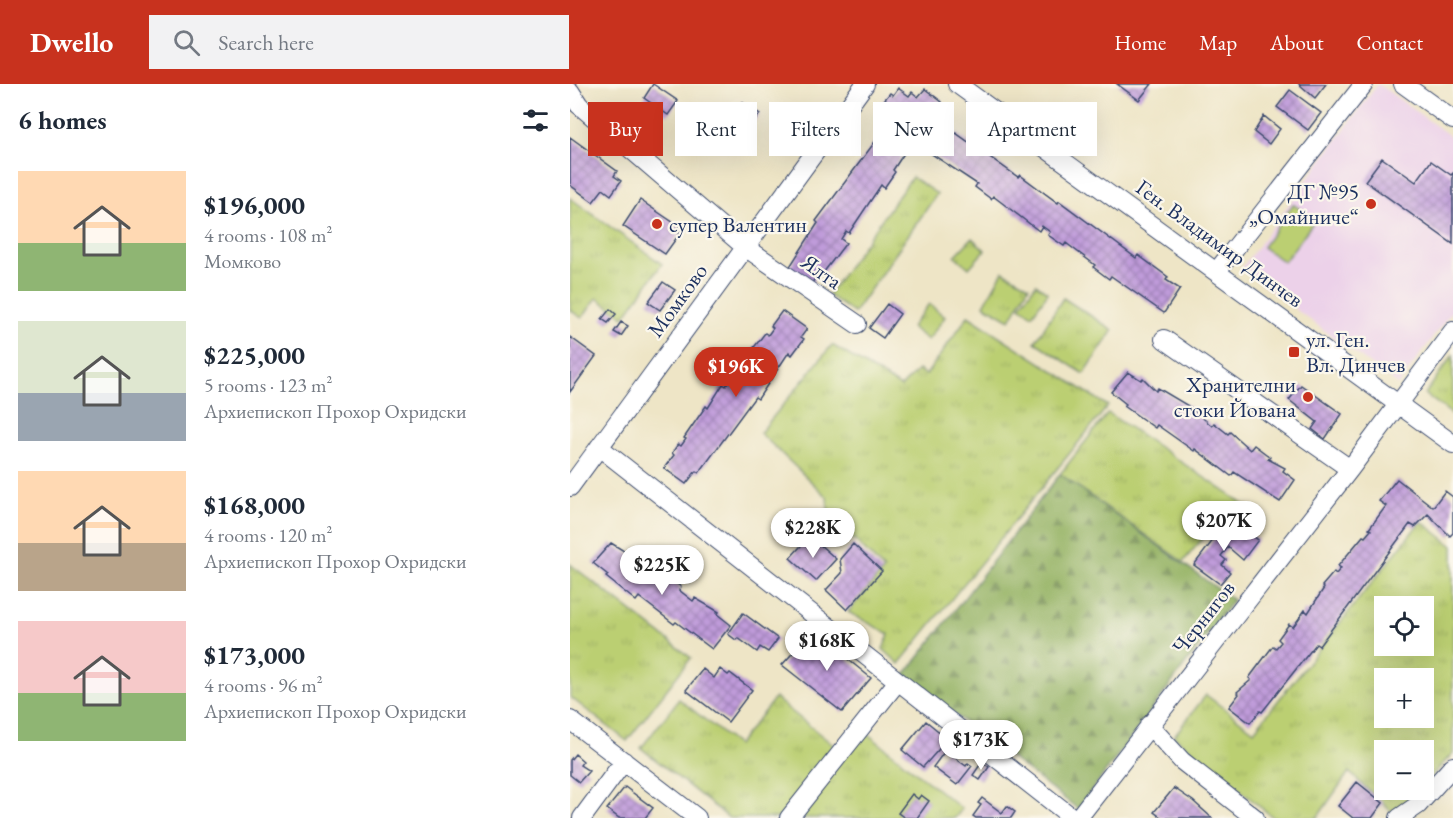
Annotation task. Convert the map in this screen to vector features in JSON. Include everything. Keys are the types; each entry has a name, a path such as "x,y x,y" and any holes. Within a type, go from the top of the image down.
{"street":[{"name":"Момково","path":"570,487 865,84"},
{"name":"Ген. Владимир Динчев","path":"957,84 1453,444"},
{"path":"1217,271 1365,84"},
{"path":"1403,84 1453,120"},
{"name":"Ялта","path":"570,91 579,105 746,247 856,324"},
{"name":"Чернигов","path":"1078,818 1350,469 1453,331"},
{"path":"1164,339 1350,469"},
{"path":"599,447 1073,818"},
{"path":"789,818 898,681"},
{"path":"570,720 697,818"},
{"path":"1149,725 1182,761 1255,818"},
{"path":"582,818 624,761"},
{"path":"1399,818 1418,805 1453,766"}],"shaded area":[{"name":"ДГ №95 „Омайниче“","path":"1378,84 1453,138 1453,310 1398,385 1241,269"}],"green space":[{"path":"912,177 937,194 854,313 828,295"},
{"path":"570,198 662,264 624,317 597,298 582,318 570,310"},
{"path":"1293,204 1315,220 1284,262 1263,247"},
{"path":"972,238 985,250 969,268 955,256"},
{"path":"1003,271 1029,286 1010,320 984,305"},
{"path":"1036,284 1048,293 1032,315 1020,306"},
{"path":"1063,298 1113,330 1084,374 1035,342"},
{"path":"929,304 945,317 928,340 911,327"},
{"path":"968,316 1108,406 899,664 883,649 889,634 848,612 884,570 854,539 840,537 835,542 822,528 829,519 827,497 760,433 832,345 901,387 918,370 926,375"},
{"path":"1453,355 1453,415 1425,394"},
{"path":"1108,413 1266,519 1245,533 1221,516 1183,562 1060,474"},
{"path":"1060,474 1233,600 1078,809 904,676"},
{"path":"1421,521 1453,546 1453,753 1434,773 1434,740 1374,740 1374,795 1349,772 1317,818 1274,818 1174,736 1206,695 1254,731"},
{"path":"570,564 691,658 627,741 570,697"},
{"path":"775,698 837,748 782,818 729,818 641,748 679,699 737,745"},
{"path":"864,731 962,809 955,818 796,818"},
{"path":"1379,800 1408,800 1394,814"}],"building":[{"path":"653,84 678,101 675,102 668,115 663,111 663,102 650,102 644,98"},
{"path":"1117,84 1152,84 1139,100"},
{"path":"1299,84 1326,84 1315,98"},
{"path":"898,88 909,96 912,92 918,97 925,89 942,102 883,102 890,93 893,95"},
{"path":"1290,90 1321,113 1308,130 1277,107"},
{"path":"1264,116 1280,129 1269,144 1254,132"},
{"path":"954,132 966,140 966,156 988,156 1018,177 1020,175 1136,258 1138,255 1168,277 1166,280 1180,289 1164,313 1111,276 1109,279 1066,243 1064,246 1048,235 1050,232 1042,226 1039,231 993,196 991,199 975,187 977,184 935,156 954,156"},
{"path":"570,137 588,150 588,156 596,156 617,171 614,176 621,181 611,195 603,189 593,202 570,185"},
{"path":"873,144 873,156 902,156 884,188 881,185 849,233 846,231 841,239 846,243 823,273 821,271 811,284 789,268 818,223 816,221"},
{"path":"1382,158 1416,182 1431,161 1451,175 1453,173 1453,244 1365,181"},
{"path":"640,200 683,229 665,254 623,226"},
{"path":"663,282 675,290 660,310 648,302"},
{"path":"887,304 900,314 883,338 869,328"},
{"path":"610,309 616,314 608,323 602,319"},
{"path":"782,311 807,329 801,337 804,339 792,355 789,352 758,399 755,397 699,473 696,471 686,484 664,468 674,455 672,453 678,444 681,446 686,439 684,438 706,406 708,408 723,384 726,386 737,370 740,372 744,365 742,363 765,333 768,335 773,328 771,326"},
{"path":"621,322 628,326 621,336 614,332"},
{"path":"570,337 596,356 570,392"},
{"path":"1128,372 1141,380 1143,378 1156,391 1158,388 1190,407 1212,426 1214,423 1228,434 1230,432 1250,450 1254,445 1270,457 1268,459 1285,468 1283,471 1295,480 1280,502 1234,472 1231,476 1195,449 1194,451 1157,425 1155,428 1124,406 1126,404 1111,392"},
{"path":"1301,385 1342,414 1325,439 1312,429 1317,422 1289,400"},
{"path":"1397,479 1433,507 1445,491 1453,497 1453,533 1450,536 1428,514 1415,527 1410,524 1319,646 1316,644 1262,712 1260,711 1250,723 1229,707 1239,694 1237,692 1251,680 1249,678 1273,646 1276,648 1281,642 1278,639 1289,624 1293,627 1305,610 1308,613 1324,588 1322,586 1334,572 1336,574 1341,568 1338,566 1363,536 1365,537 1371,530 1369,529 1386,506 1379,501"},
{"path":"1227,522 1245,536 1248,532 1258,540 1243,560 1228,547 1221,556 1226,560 1222,565 1230,572 1220,584 1194,565"},
{"path":"810,536 836,559 816,581 790,558"},
{"path":"611,543 629,554 639,564 640,562 656,574 677,584 681,587 679,590 693,601 695,598 719,612 717,614 731,625 712,649 639,597 636,601 606,577 608,575 593,563"},
{"path":"853,544 882,571 847,610 826,590 842,573 840,559"},
{"path":"743,613 778,639 768,652 760,647 757,652 738,638 736,640 728,634"},
{"path":"808,636 815,642 819,636 871,678 842,712 782,665"},
{"path":"703,669 714,678 720,669 728,675 730,673 752,690 728,722 686,690"},
{"path":"926,721 948,739 923,767 902,750"},
{"path":"947,748 951,750 948,753 966,766 968,763 972,766 957,785 933,767"},
{"path":"575,754 583,761 580,765 589,771 579,782 570,775 570,760"},
{"path":"982,762 989,767 980,780 973,775"},
{"path":"1357,782 1374,796 1374,800 1383,803 1372,818 1353,818 1338,806"},
{"path":"625,787 653,808 645,818 619,818 607,809"},
{"path":"1174,788 1212,818 1162,818 1154,812"},
{"path":"912,794 918,799 921,795 929,801 917,818 905,818 898,813"},
{"path":"982,798 1002,813 1007,806 1015,812 1011,818 976,818 973,816 981,805 978,803"}],"place":[{"name":"ДГ №95 „Омайниче“","path":"1371,204"},
{"name":"супер Валентин","path":"657,224"},
{"name":"ул. Ген. Вл. Динчев","path":"1294,352"},
{"name":"Хранителни стоки Йована","path":"1308,397"}]}
